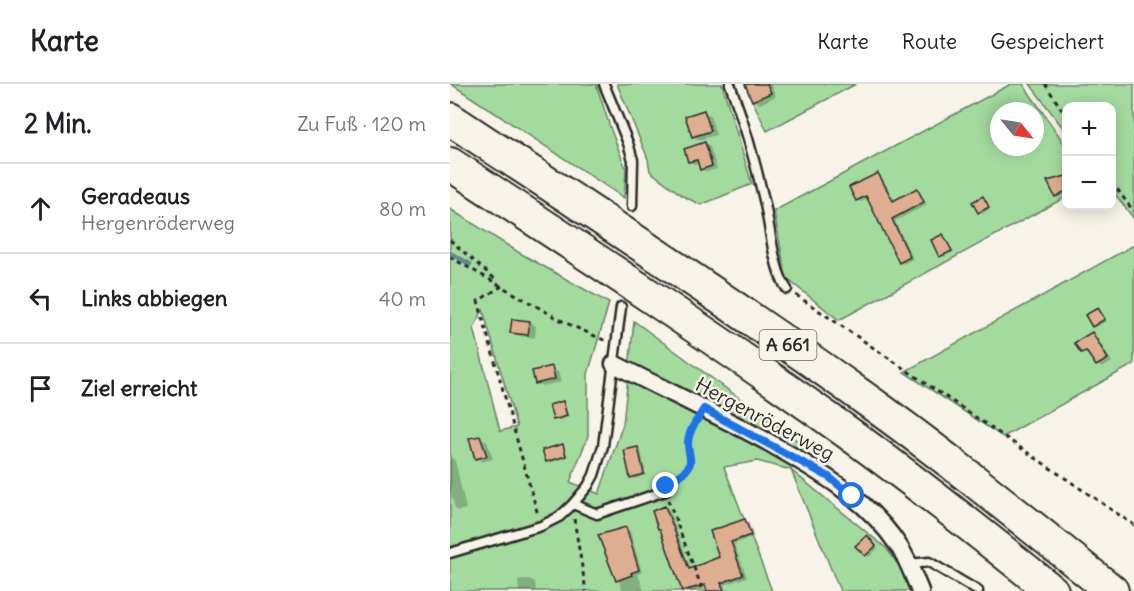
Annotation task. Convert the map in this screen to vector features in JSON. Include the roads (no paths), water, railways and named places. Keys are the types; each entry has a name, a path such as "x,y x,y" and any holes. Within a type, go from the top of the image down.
{"highway":[{"name":"A 661","path":"450,119 649,249 858,393 1112,591"},
{"name":"A 661","path":"450,164 626,278 845,431 980,533 1052,591"}],"street":[{"name":"Hergenröderweg","path":"614,364 704,409 829,477 876,519 898,544 920,591"}],"lane":[{"path":"604,84 633,160 632,206"},
{"path":"730,84 744,123 764,200 779,274 787,289"},
{"path":"450,553 541,526 559,517 573,505 588,486 600,459 621,307"},
{"path":"573,505 597,514 665,491"},
{"path":"909,564 929,562 978,591"}],"waterway":[{"path":"450,253 470,264"}]}
